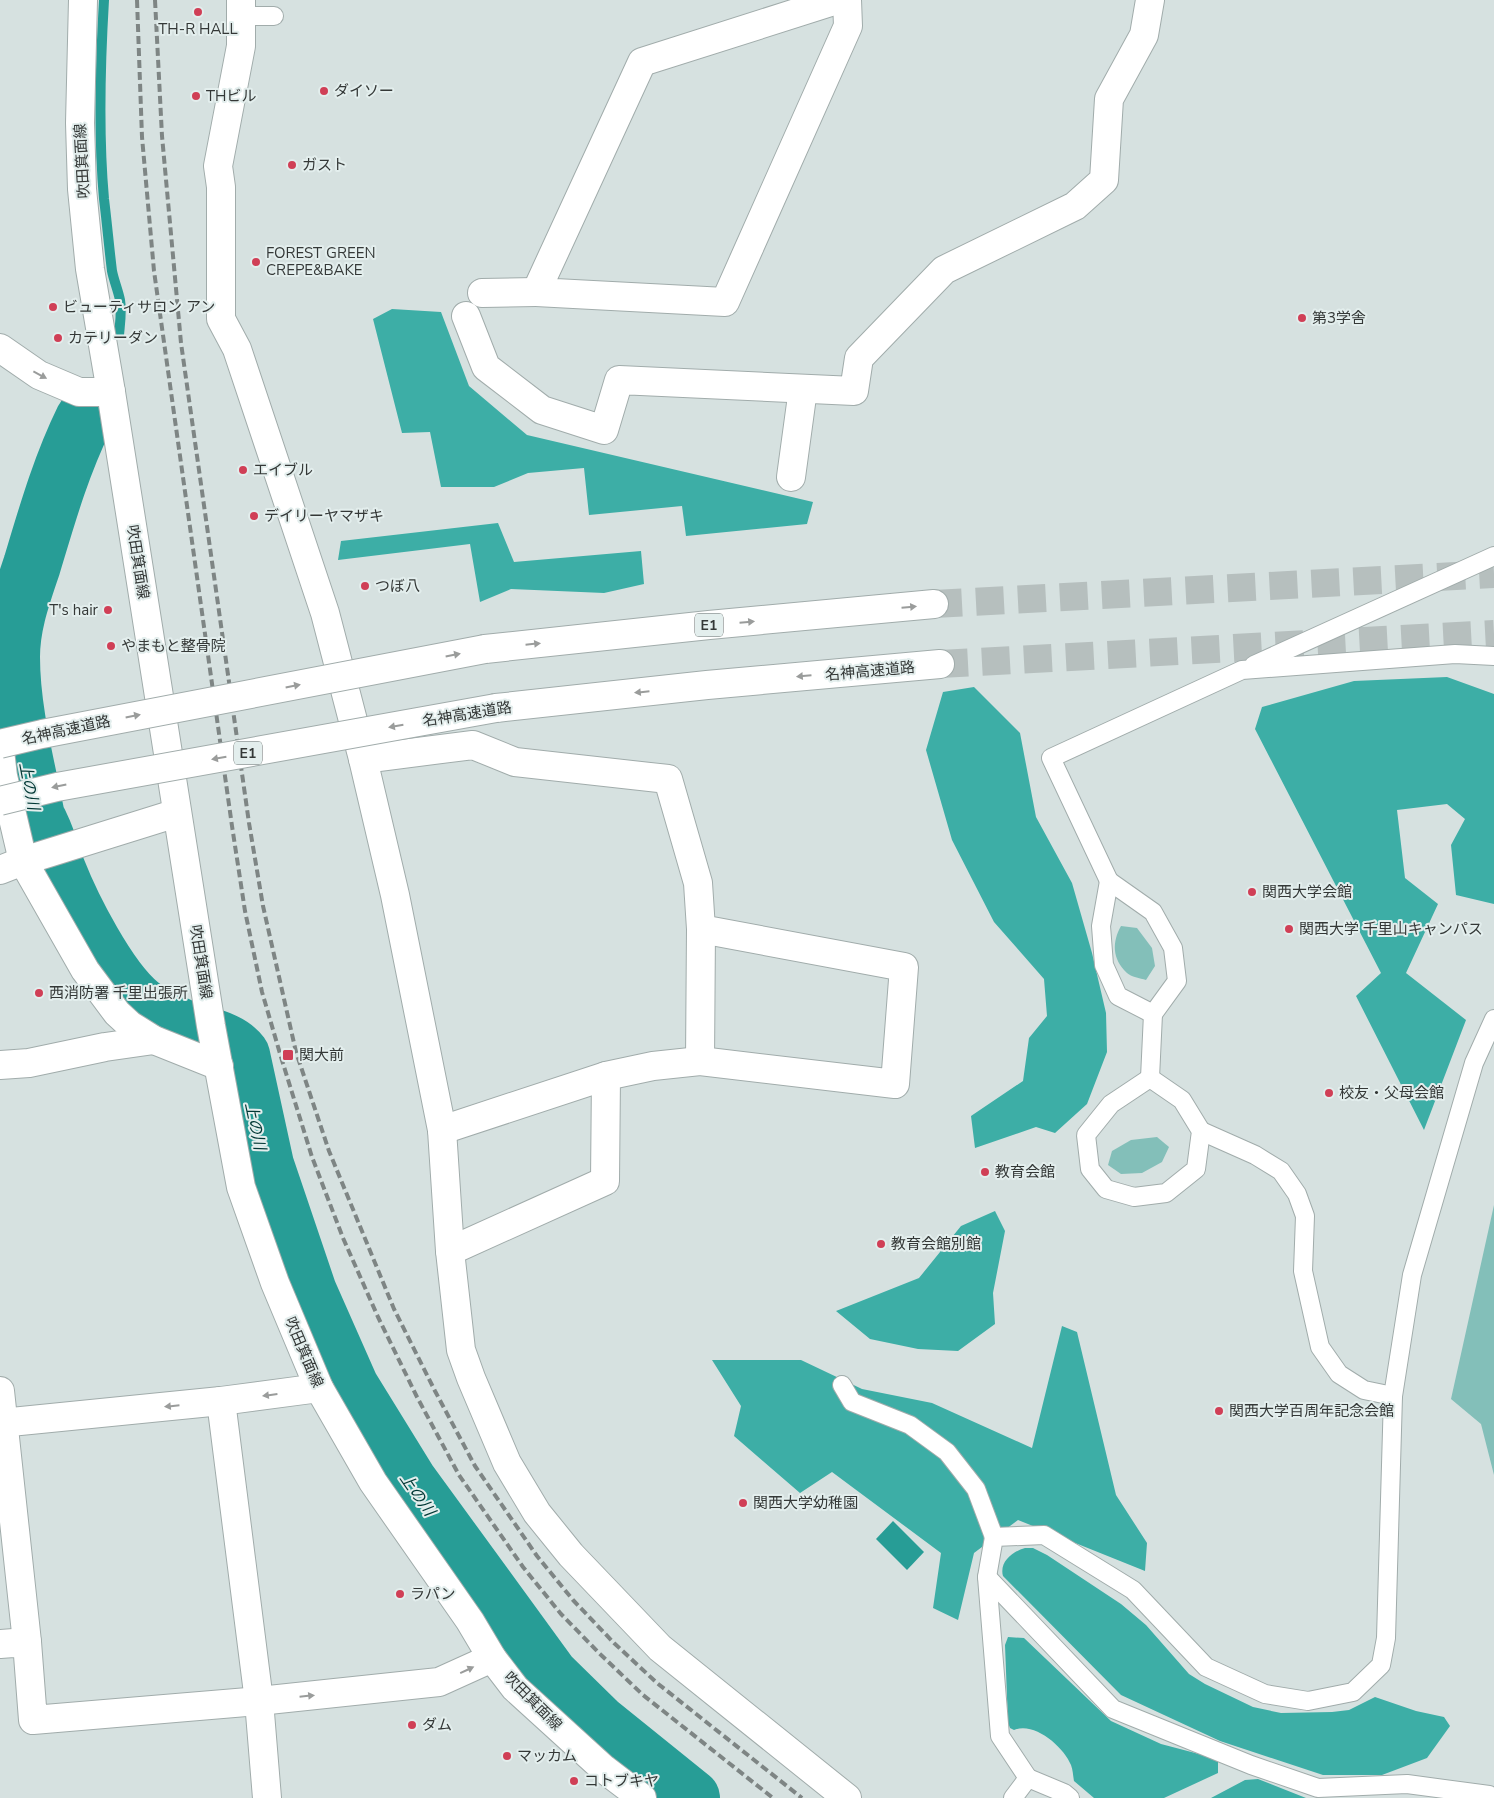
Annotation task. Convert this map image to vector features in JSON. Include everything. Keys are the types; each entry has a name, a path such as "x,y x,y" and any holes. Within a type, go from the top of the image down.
{"main road":[{"name":"吹田箕面線","path":"84,0 80,86 82,189 90,269 112,392 177,814 241,1187 275,1283 319,1388 373,1482 470,1621 492,1658 515,1688 604,1769 642,1798"},
{"path":"536,292 642,62 837,0"},
{"path":"482,293 536,292 725,302 848,26 847,0"},
{"path":"466,316 486,367 542,410 604,430 620,380 854,391 859,358 944,270 1075,206 1104,180 1109,99 1144,35 1150,0"},
{"path":"241,8 241,46 218,166 221,187 221,318 237,349 325,613 363,759 395,895 442,1130 450,1250 461,1350 507,1464 537,1513 571,1555 660,1648 847,1798"},
{"path":"0,348 39,375 79,392 112,392"},
{"path":"791,477 803,389"},
{"name":"名神高速道路","path":"0,744 61,730 484,649 934,604"},
{"name":"名神高速道路","path":"0,801 57,787 496,708 707,685 940,664"},
{"path":"363,759 474,745 515,762 668,779 698,883 701,929 700,1061"},
{"path":"0,751 3,776 21,863 85,970 117,1013 130,1025 154,1040 218,1060"},
{"path":"21,863 177,814"},
{"path":"442,1130 606,1076 653,1066 700,1061 895,1084 904,967 701,929"},
{"path":"0,1065 29,1063 105,1047 154,1040"},
{"path":"450,1250 605,1181 606,1076"},
{"path":"2,1423 221,1401 319,1388"},
{"path":"0,1391 13,1643 33,1720 259,1701 439,1682 492,1658"},
{"path":"221,1401 259,1701 273,1794"}],"lane":[{"path":"241,8 274,16"},
{"path":"1150,1078 1153,1014 1177,981 1173,948 1153,912 1109,880 1050,758 1494,556"},
{"path":"1242,670 1455,654 1494,656"},
{"path":"1109,880 1101,926 1104,965 1118,996 1153,1014"},
{"path":"994,1538 1044,1535 1133,1590 1206,1667 1265,1694 1308,1701 1353,1692 1381,1664 1386,1638 1394,1396 1412,1275 1474,1063 1494,1019"},
{"path":"1150,1078 1182,1100 1201,1131 1255,1154 1281,1171 1297,1194 1304,1216 1303,1272 1320,1346 1340,1374 1364,1390 1394,1396"},
{"path":"1150,1078 1111,1104 1086,1135 1090,1169 1106,1189 1134,1197 1166,1193 1196,1168 1201,1131"},
{"path":"842,1385 852,1402 910,1425 947,1452 976,1489 994,1538 987,1577 1000,1736 1028,1778 1064,1793 1070,1798"},
{"path":"987,1577 1113,1709 1250,1765 1318,1788 1407,1784 1492,1796"},
{"path":"1013,1798 1028,1778"}],"shaded area":[{"path":"392,309 441,312 469,386 527,435 813,502 807,524 686,536 682,506 589,515 584,468 528,473 494,487 441,487 430,432 402,433 373,319"},
{"path":"498,523 514,562 641,551 644,584 604,593 511,589 480,602 470,544 338,560 341,541"},
{"path":"1447,677 1494,694 1494,904 1456,895 1451,845 1465,819 1447,804 1397,810 1405,878 1438,904 1406,973 1466,1020 1424,1130 1356,996 1381,973 1255,729 1262,707 1354,681"},
{"path":"974,687 1020,733 1036,817 1072,883 1092,953 1106,1013 1107,1052 1087,1104 1055,1133 1036,1127 975,1148 971,1116 1023,1081 1029,1038 1047,1016 1044,979 994,922 952,840 926,750 943,692"},
{"path":"1121,926 1137,928 1152,948 1155,966 1146,980 1129,974 1118,962 1115,944"},
{"path":"1157,1137 1169,1147 1162,1162 1142,1173 1121,1174 1108,1165 1112,1151 1131,1140"},
{"path":"1494,1205 1494,1475 1481,1424 1451,1399"},
{"path":"995,1211 1005,1231 993,1293 995,1324 958,1351 918,1349 870,1339 836,1311 919,1278 961,1226"},
{"path":"1062,1326 1077,1332 1116,1495 1147,1543 1145,1571 1018,1520 974,1553 958,1620 933,1608 941,1553 832,1472 800,1493 734,1436 741,1406 712,1360 801,1360 862,1389 932,1403 1032,1448"},
{"path":"893,1521 924,1552 907,1570 876,1539"},
{"path":"1025,1548 1033,1548 1047,1555 1121,1604 1146,1625 1189,1674 1205,1684 1253,1707 1281,1713 1332,1712 1349,1710 1375,1697 1416,1711 1444,1717 1450,1726 1427,1758 1382,1775 1323,1775 1220,1741 1121,1695 1003,1576 1003,1566 1008,1558"},
{"path":"1008,1637 1024,1638 1111,1721 1161,1744 1218,1759 1218,1773 1164,1798 1094,1798 1074,1781 1073,1771 1067,1758 1047,1737 1030,1729 1014,1730 1010,1728 1008,1723 1005,1645"},
{"path":"1258,1779 1306,1798 1211,1798 1245,1780"}],"waterway":[{"path":"104,0 100,124 101,149 104,199 112,271 121,304 119,335"},
{"name":"上の川","path":"84,419 68,455 49,509 18,610 11,645 16,718 36,817 64,886 81,923 104,961 128,993 140,1005 155,1015 190,1031 222,1041 236,1049 241,1055 265,1165 308,1292 350,1387 408,1481 550,1676 598,1723 691,1798"}],"tunnel":[{"path":"934,604 1494,574"},
{"path":"940,664 1494,634"}],"railway":[{"path":"137,0 142,137 154,271 232,826 245,911 262,992 312,1157 343,1238 378,1317 417,1397 459,1475 523,1567 561,1614 643,1695 773,1798"},
{"path":"155,0 162,136 181,343 249,823 263,906 296,1052 329,1151 394,1309 435,1391 475,1466 537,1556 573,1600 614,1643 657,1683 802,1798"}],"place":[{"name":"TH-R HALL","path":"198,12"},
{"name":"ダイソー","path":"324,91"},
{"name":"THビル","path":"196,96"},
{"name":"ガスト","path":"292,165"},
{"name":"FOREST GREEN CREPE&BAKE","path":"256,262"},
{"name":"ビューティサロン アン","path":"53,307"},
{"name":"第3学舎","path":"1302,318"},
{"name":"カテリーダン","path":"58,338"},
{"name":"エイブル","path":"243,470"},
{"name":"デイリーヤマザキ","path":"254,516"},
{"name":"つぼ八","path":"365,586"},
{"name":"T's hair","path":"108,610"},
{"name":"やまもと整骨院","path":"111,646"},
{"name":"関西大学会館","path":"1252,892"},
{"name":"関西大学 千里山キャンパス","path":"1289,929"},
{"name":"西消防署 千里出張所","path":"39,993"},
{"name":"関大前","path":"288,1055"},
{"name":"校友・父母会館","path":"1329,1093"},
{"name":"教育会館","path":"985,1172"},
{"name":"教育会館別館","path":"881,1244"},
{"name":"関西大学百周年記念会館","path":"1219,1411"},
{"name":"関西大学幼稚園","path":"743,1503"},
{"name":"ラパン","path":"400,1594"},
{"name":"ダム","path":"412,1725"},
{"name":"マッカム","path":"507,1756"},
{"name":"コトブキヤ","path":"574,1781"}]}
